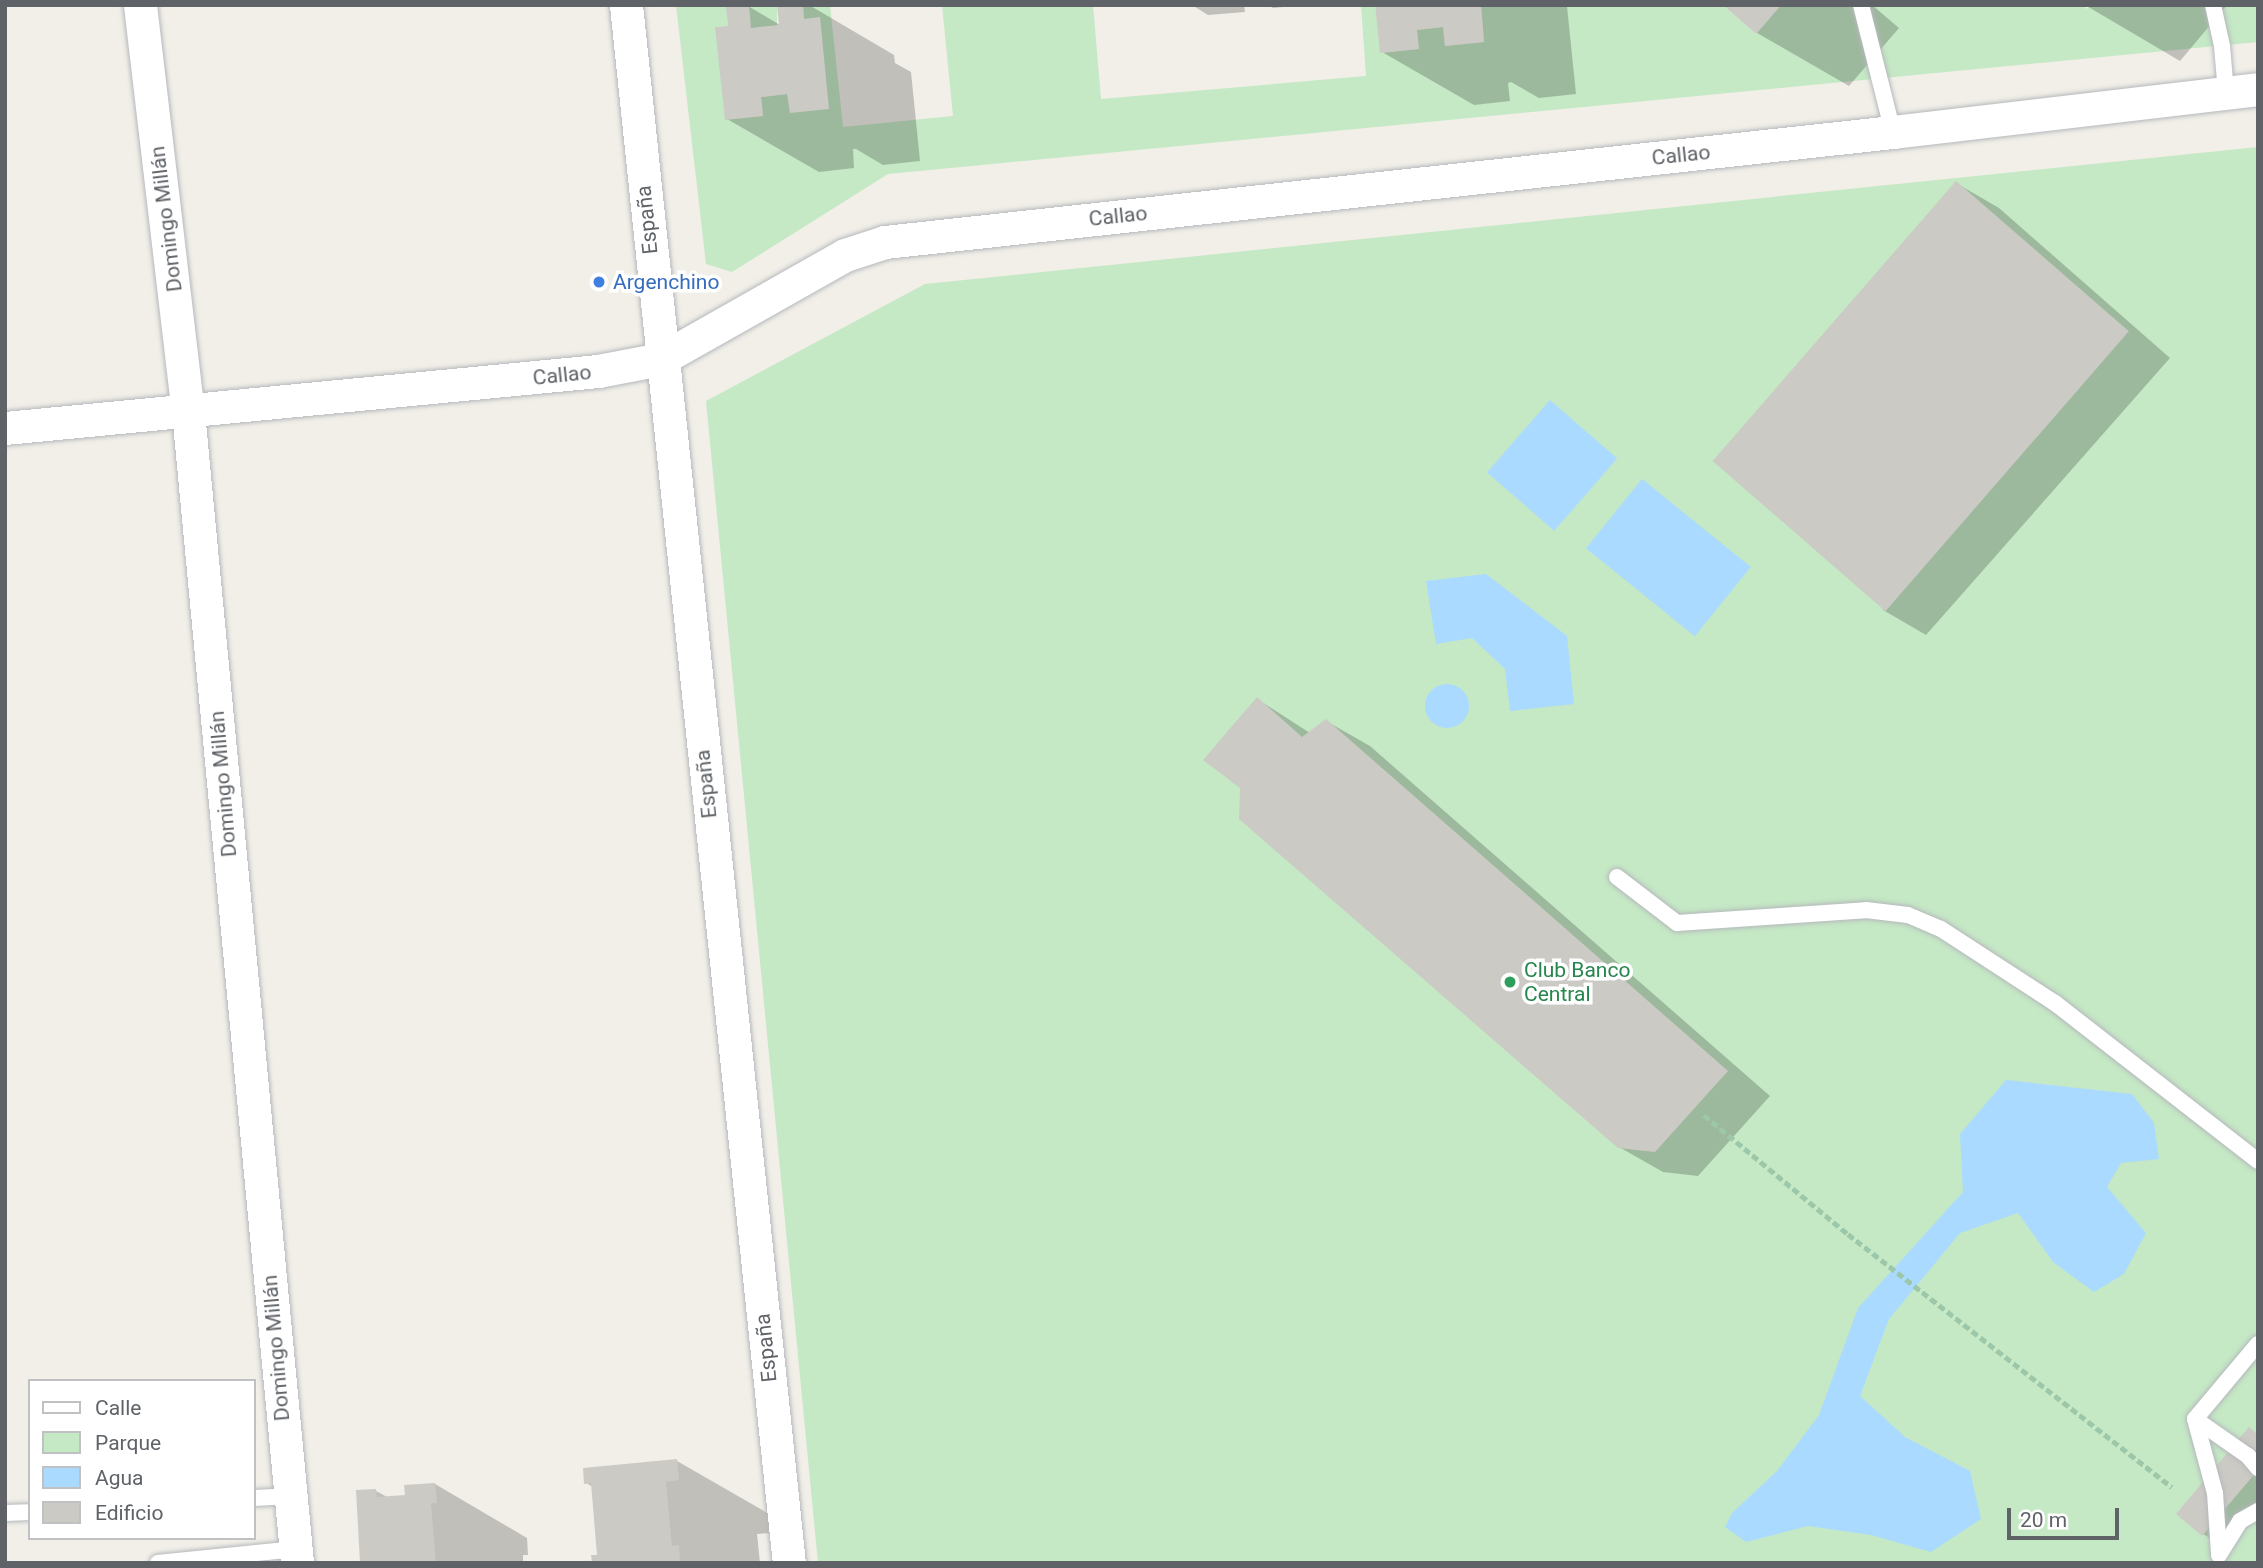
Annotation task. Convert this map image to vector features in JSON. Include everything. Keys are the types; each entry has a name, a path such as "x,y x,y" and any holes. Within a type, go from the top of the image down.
{"street":[{"name":"Domingo Millán","path":"141,5 188,412 296,1556"},
{"name":"España","path":"626,5 789,1563"},
{"name":"Callao","path":"5,428 598,371 661,359 845,255 885,242 1893,132 2242,91"}],"lane":[{"path":"1861,5 1893,132"},
{"path":"2213,5 2222,46 2242,91"},
{"path":"1617,877 1677,923 1866,910 1909,915 1941,929 2055,1003 2258,1161"},
{"path":"2195,1419 2258,1344"},
{"path":"2195,1419 2248,1456 2258,1468"},
{"path":"2195,1419 2215,1493 2219,1558"},
{"path":"256,1498 290,1496"},
{"path":"5,1513 28,1511"},
{"path":"2219,1558 2240,1521 2258,1511"},
{"path":"158,1563 296,1556"}],"path":[{"path":"1704,1115 1848,1234 2172,1487"}],"green space":[{"path":"676,5 744,5 727,7 728,26 716,27 763,115 761,97 787,94 804,19 803,5 830,5 843,127 953,116 942,5 1093,5 1101,99 1366,76 1361,5 1375,5 1381,53 1418,49 1417,30 1443,27 1445,46 1484,42 1481,5 1723,5 1756,34 1781,5 2083,5 2087,9 2090,5 2258,5 2258,42 888,174 732,272 706,264"},
{"path":"749,5 777,5 777,28 749,28"},
{"name":"Club Banco Central","path":"2258,147 2258,1563 818,1563 706,401 925,284"}],"water":[{"path":"1550,400 1617,458 1554,531 1487,472"},
{"path":"1642,479 1751,567 1695,636 1586,548"},
{"path":"1486,574 1567,636 1574,704 1510,711 1505,669 1472,638 1436,644 1426,581"},
{"path":"1447,684 1462,691 1469,706 1462,721 1447,728 1432,721 1425,706 1432,691"},
{"path":"2006,1080 2132,1094 2154,1123 2159,1159 2121,1163 2107,1187 2146,1233 2124,1274 2094,1292 2053,1262 2018,1213 1960,1233 1889,1319 1860,1396 1905,1437 1970,1471 1981,1519 1931,1552 1871,1535 1808,1526 1746,1542 1725,1527 1732,1513 1777,1471 1819,1415 1858,1308 1963,1192 1960,1134"}],"building":[{"path":"749,5 751,28 779,25 777,5 803,5 804,19 820,17 829,109 790,113 787,94 761,97 763,116 725,120 715,27 728,26 726,7"},
{"path":"1375,5 1481,5 1484,42 1445,46 1443,27 1417,30 1419,49 1380,53"},
{"path":"1723,5 1781,5 1756,34"},
{"path":"1956,181 2129,331 1885,611 1713,461"},
{"path":"1257,697 1302,737 1326,719 1728,1071 1655,1152 1618,1148 1239,819 1240,788 1203,760"},
{"path":"2249,1427 2258,1435 2258,1470 2202,1536 2176,1514"},
{"path":"677,1459 679,1480 666,1482 672,1546 679,1545 680,1562 592,1563 591,1555 597,1555 591,1483 584,1484 583,1468"},
{"path":"435,1483 437,1503 431,1503 436,1563 360,1563 356,1490 376,1489 377,1497 405,1495 404,1485"}],"place":[{"name":"Argenchino","path":"599,282"},
{"name":"Club Banco Central","path":"1510,982"}]}
